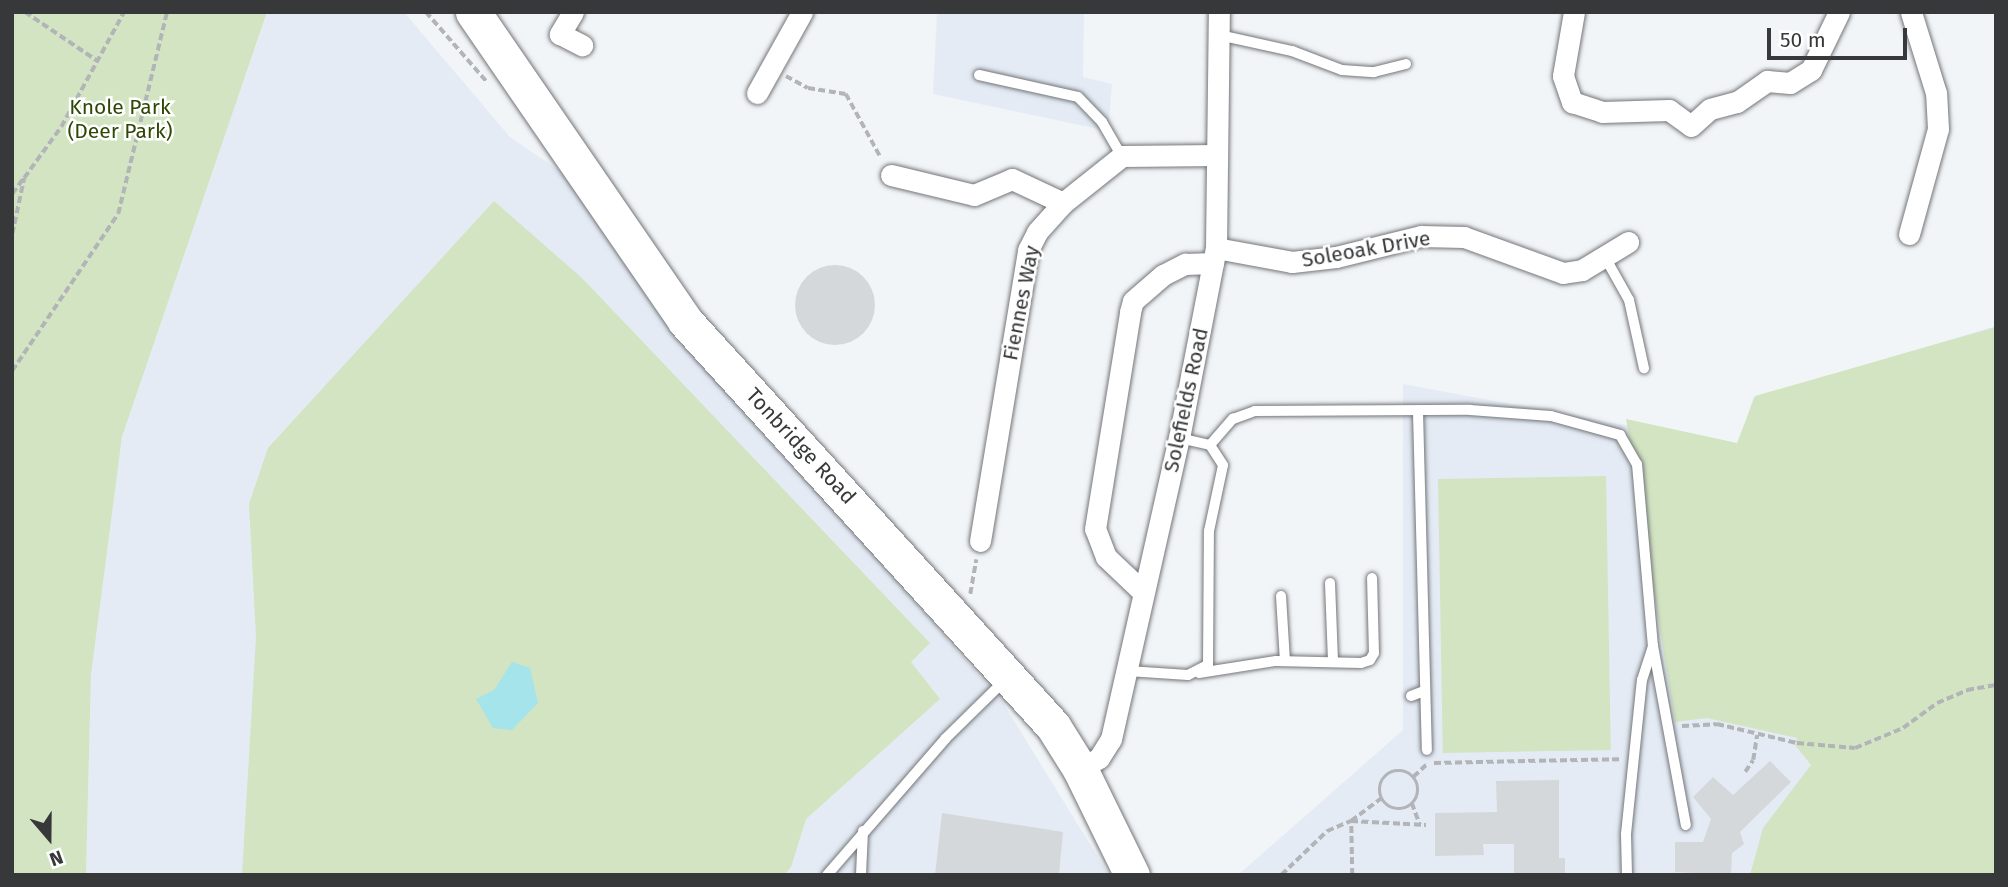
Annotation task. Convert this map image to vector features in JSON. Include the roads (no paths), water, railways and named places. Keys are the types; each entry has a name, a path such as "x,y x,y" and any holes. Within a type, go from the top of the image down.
{"main road":[{"name":"Tonbridge Road","path":"473,12 685,321 957,615 1053,726 1080,769 1132,875"}],"street":[{"path":"573,12 555,32 582,45"},
{"path":"757,93 774,70 802,12"},
{"name":"Solefields Road","path":"1080,769 1099,758 1111,739 1179,438 1214,256 1219,12"},
{"path":"1574,12 1563,76 1572,102 1602,112 1669,110 1691,126 1710,109 1737,102 1767,81 1790,83 1811,70 1839,12"},
{"path":"1909,234 1938,129 1936,93 1911,12"},
{"path":"1122,156 1217,155"},
{"name":"Fiennes Way","path":"979,541 1028,250 1037,232 1063,203 1122,156"},
{"path":"891,175 974,195 1012,179 1063,203"},
{"name":"Soleoak Drive","path":"1143,592 1107,557 1095,529 1130,312 1133,301 1163,275 1185,264 1214,256 1292,261 1336,257 1421,236 1464,237 1563,273 1582,270 1606,259 1628,242"}],"lane":[{"path":"1219,35 1292,51 1342,70 1374,72 1406,64"},
{"path":"979,75 1078,97 1102,122 1122,156"},
{"path":"1606,259 1629,300 1644,368"},
{"path":"1210,445 1233,419 1255,411 1470,410 1551,416 1620,435 1637,464 1653,646 1686,825"},
{"path":"1418,412 1427,750"},
{"path":"1179,438 1210,445 1219,455 1222,474 1209,531 1210,656 1208,665 1197,673"},
{"path":"1128,671 1197,673 1285,661 1361,663 1374,653 1372,578"},
{"path":"1330,583 1333,662"},
{"path":"1281,596 1285,661"},
{"path":"1627,875 1626,834 1642,680 1653,646"},
{"path":"827,875 863,831 1009,676"},
{"path":"1411,696 1424,691"},
{"path":"861,875 863,831"}],"water":[{"path":"512,662 530,668 538,703 512,730 493,728 476,699 494,690"}],"park label":[{"name":"Knole Park (Deer Park)","path":"120,119"}]}
